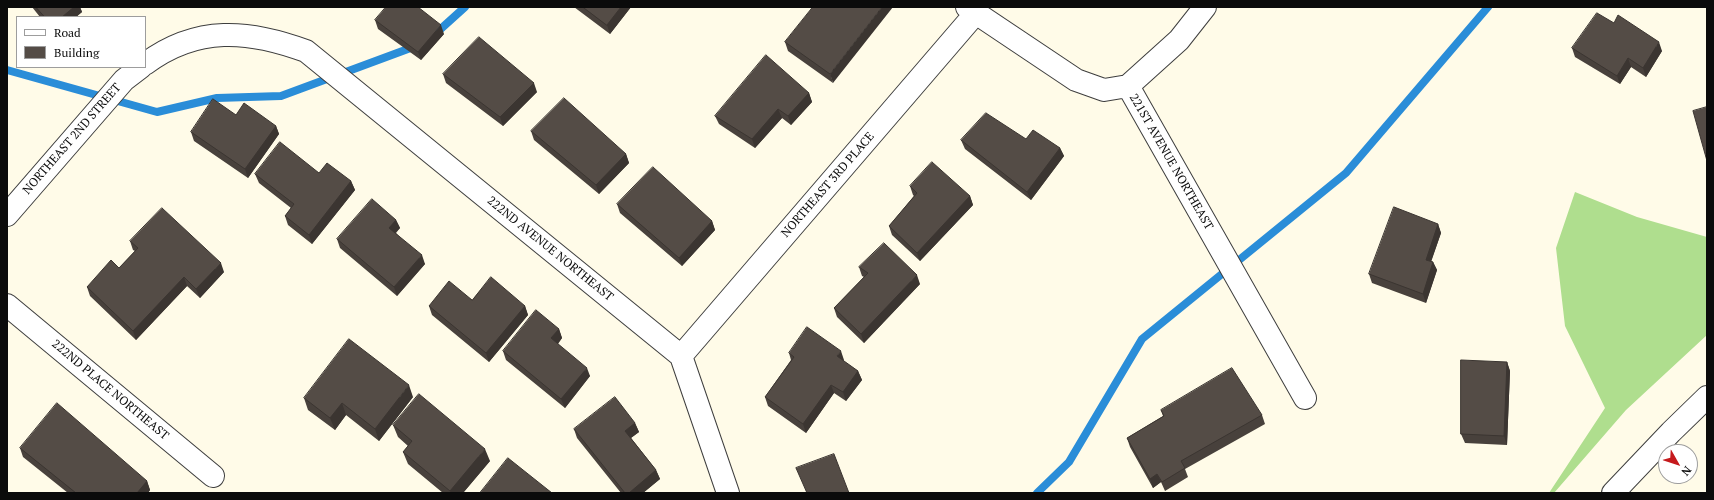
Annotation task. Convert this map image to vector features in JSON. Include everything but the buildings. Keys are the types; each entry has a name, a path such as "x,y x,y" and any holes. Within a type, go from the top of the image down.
{"street":[{"path":"1128,86 1179,40 1205,7"},
{"name":"221ST AVENUE NORTHEAST","path":"971,10 1076,80 1104,90 1128,86 1305,398"},
{"name":"NORTHEAST 3RD PLACE","path":"681,356 971,10"},
{"name":"222ND AVENUE NORTHEAST","path":"146,63 188,40 223,34 253,35 280,41 306,51 681,356"},
{"name":"NORTHEAST 2ND STREET","path":"7,215 124,80 140,68"},
{"name":"222ND PLACE NORTHEAST","path":"7,305 213,476"},
{"path":"681,356 728,493"},
{"path":"1613,493 1671,432 1707,397"}],"green space":[{"path":"1575,192 1637,217 1707,237 1707,335 1626,410 1554,493 1549,493 1605,408 1565,326 1556,248"}],"waterway":[{"path":"434,35 465,7"},
{"path":"1037,493 1069,462 1142,339 1346,173 1488,7"},
{"path":"7,70 157,112 217,98 281,96 416,46"}]}
